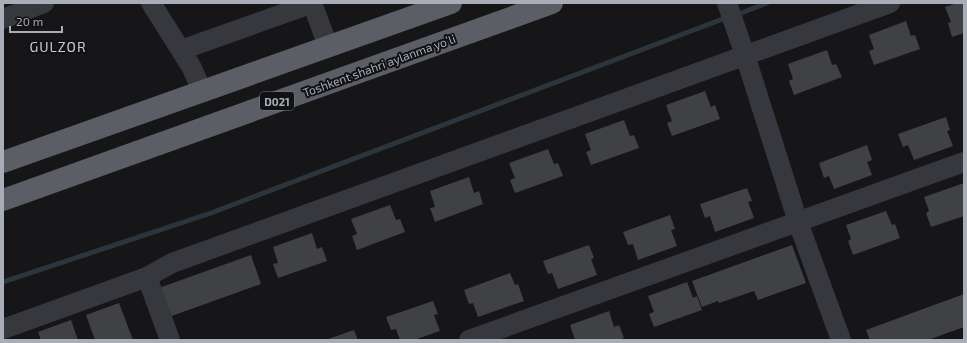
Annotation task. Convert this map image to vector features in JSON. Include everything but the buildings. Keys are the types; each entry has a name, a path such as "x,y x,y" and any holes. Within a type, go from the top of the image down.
{"highway":[{"path":"3,162 451,3"},
{"name":"Toshkent shahri aylanma yoʻli","path":"3,200 552,3"}],"street":[{"path":"3,19 44,3"},
{"path":"151,3 192,68 202,91"},
{"path":"181,50 312,3 328,46"},
{"path":"3,329 148,277 172,263 890,3"},
{"path":"730,12 798,222 842,340"},
{"path":"469,340 964,162"},
{"path":"148,277 170,340"}],"waterway":[{"path":"736,15 767,3"},
{"path":"3,282 211,213 728,17"}],"district":[{"name":"GULZOR","path":"58,46"}]}
